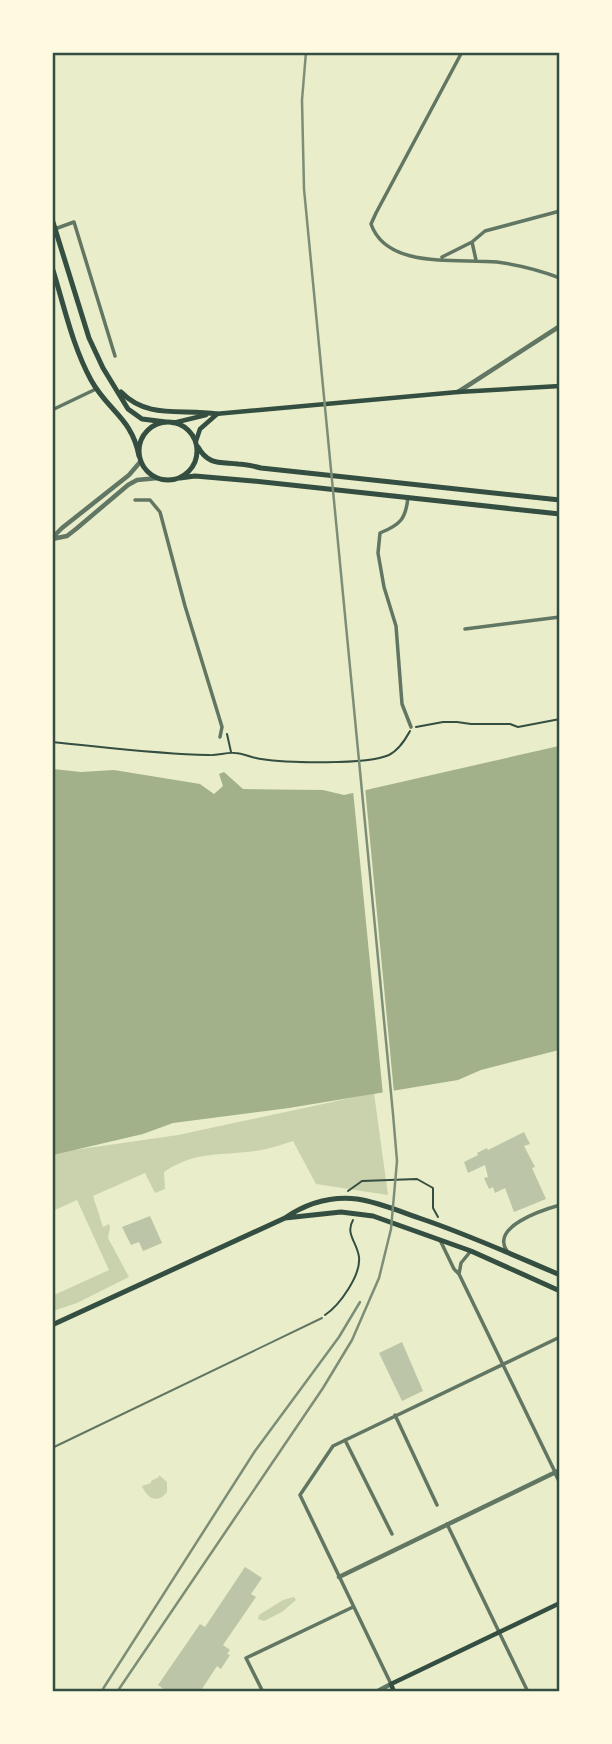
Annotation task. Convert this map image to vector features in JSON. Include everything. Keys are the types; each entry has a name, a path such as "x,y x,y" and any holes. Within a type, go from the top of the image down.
{"main road":[{"path":"52,219 89,338 103,368 128,409 148,421 170,423 186,429 205,458 214,463 559,500"},
{"path":"52,267 75,343 96,389 128,425 136,440 140,458 147,470 158,478 166,481 194,476 253,481 559,514"},
{"path":"114,384 131,400 150,409 170,413 201,411 217,414"},
{"path":"140,458 141,443 152,427 201,415 458,392 559,386"},
{"path":"180,478 192,468 201,429 217,414"},
{"path":"52,1325 318,1201 357,1199 372,1203 500,1246 507,1252 559,1275"},
{"path":"285,1218 341,1212 373,1216 471,1251 559,1291"},
{"path":"394,1692 391,1684 559,1603"}],"street":[{"path":"462,52 370,224 378,240 411,256 515,265 559,278"},
{"path":"441,258 472,242 485,231 559,211"},
{"path":"54,230 74,222 115,356"},
{"path":"472,242 476,260"},
{"path":"458,392 559,326"},
{"path":"52,411 96,389"},
{"path":"52,539 129,475 140,458"},
{"path":"52,539 67,536 128,485 146,478 158,478"},
{"path":"408,497 401,523 380,533 378,553 384,587 396,626 402,704 411,727"},
{"path":"135,500 150,500 160,512 222,727 219,737"},
{"path":"465,629 559,617"},
{"path":"500,1246 509,1228 559,1205"},
{"path":"440,1240 557,1471 559,1482"},
{"path":"459,1274 461,1263 471,1251"},
{"path":"376,1692 391,1684 300,1495 333,1446 559,1337"},
{"path":"396,1415 437,1505"},
{"path":"345,1440 392,1534"},
{"path":"339,1577 557,1471"},
{"path":"447,1524 528,1692"},
{"path":"263,1692 246,1658 353,1607"}],"lane":[{"path":"52,1448 322,1318"}],"path":[{"path":"52,742 153,752 213,755 231,753 273,760 369,759 394,752 404,742 411,727 457,722 510,723 518,727 559,719"},
{"path":"222,727 226,731 231,753"},
{"path":"346,1193 362,1181 416,1179 433,1188 433,1208 438,1217"},
{"path":"322,1318 339,1304 350,1284 359,1255 350,1237 350,1230 352,1220 359,1220"}],"shaded area":[{"path":"559,746 559,1050 481,1070 458,1080 289,1108 173,1123 143,1134 53,1155 53,769 81,772 114,770 200,784 214,794 223,786 219,774 224,772 243,789 323,790 344,795"},
{"path":"374,1093 388,1195 316,1184 293,1141 261,1150 189,1160 164,1172 165,1189 155,1193 145,1173 93,1196 103,1227 109,1224 108,1238 129,1277 77,1303 53,1311 52,1296 109,1270 77,1200 53,1211 53,1153 178,1135"},
{"path":"159,1475 167,1482 167,1492 156,1499 147,1494 142,1486 151,1483"},
{"path":"294,1597 296,1600 282,1612 264,1621 258,1619 259,1615 283,1600"}],"pier":[{"path":"365,787 394,1093 383,1095 353,790"}],"building":[{"path":"524,1132 530,1144 524,1146 535,1167 532,1168 546,1199 514,1212 505,1188 495,1193 493,1187 489,1189 484,1178 488,1177 485,1165 468,1173 464,1162 487,1148 488,1150"},
{"path":"150,1216 162,1243 143,1251 139,1242 131,1245 122,1227"},
{"path":"402,1342 423,1391 402,1401 379,1353"},
{"path":"245,1567 262,1578 251,1594 256,1597 223,1645 230,1650 227,1654 230,1655 221,1669 217,1666 200,1692 168,1692 158,1685 200,1624 205,1627"}],"railway":[{"path":"117,1692 323,1388 352,1340 379,1278 391,1229 397,1161 304,189 302,100 306,52"},
{"path":"101,1692 255,1451 339,1337 360,1302"}]}
